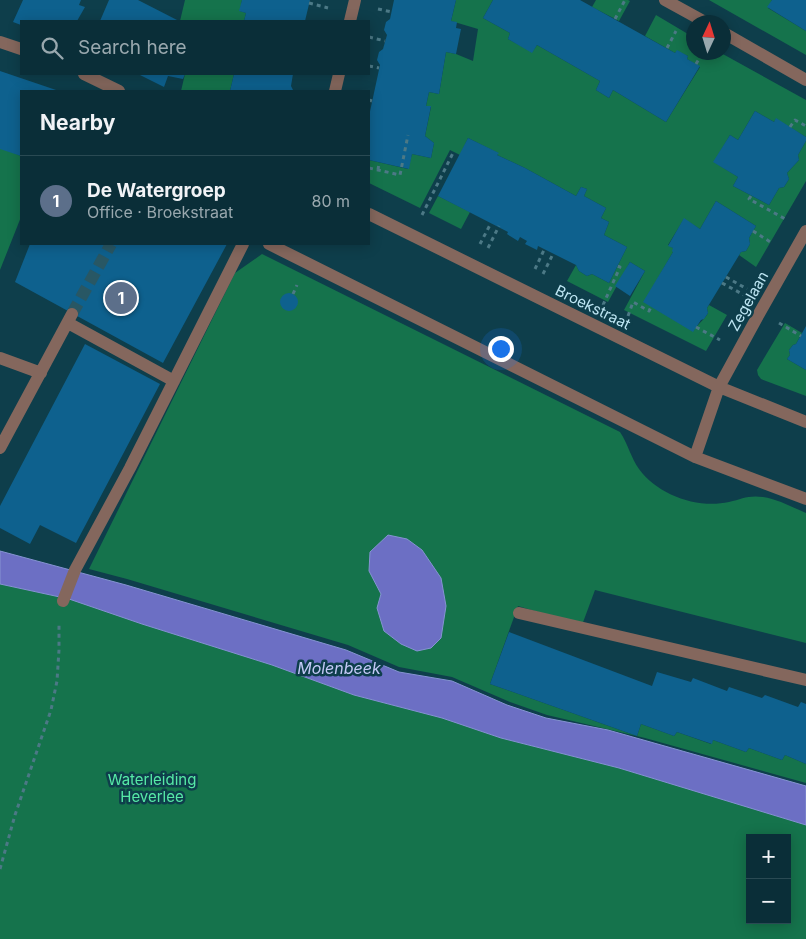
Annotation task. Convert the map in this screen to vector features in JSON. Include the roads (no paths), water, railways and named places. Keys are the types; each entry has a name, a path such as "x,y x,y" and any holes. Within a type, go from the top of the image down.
{"street":[{"path":"350,20 355,0"},
{"path":"665,0 692,15"},
{"path":"731,37 806,80"},
{"path":"0,42 20,50"},
{"path":"86,75 117,90"},
{"path":"335,90 339,75"},
{"name":"Broekstraat","path":"370,214 719,387 806,422"},
{"name":"Zegelaan","path":"694,457 719,387 806,231"},
{"path":"64,601 76,570 130,468 242,245"},
{"path":"271,245 694,457 806,499"},
{"path":"0,448 70,318 174,381"},
{"path":"0,358 41,373"},
{"path":"519,613 806,680"}],"water":[{"path":"388,535 407,539 422,550 441,578 446,606 441,638 431,648 417,651 401,644 384,631 377,608 381,594 369,571 370,552"},
{"name":"Molenbeek","path":"0,551 126,585 346,650 399,672 452,681 507,705 546,718 608,730 806,786 806,825 619,768 501,738 442,718 354,695 272,665 69,599 0,584"}],"tunnel":[{"path":"72,314 110,245"}],"place":[{"name":"De Watergroep","path":"121,298"}],"park label":[{"name":"Waterleiding Heverlee","path":"152,788"}]}
